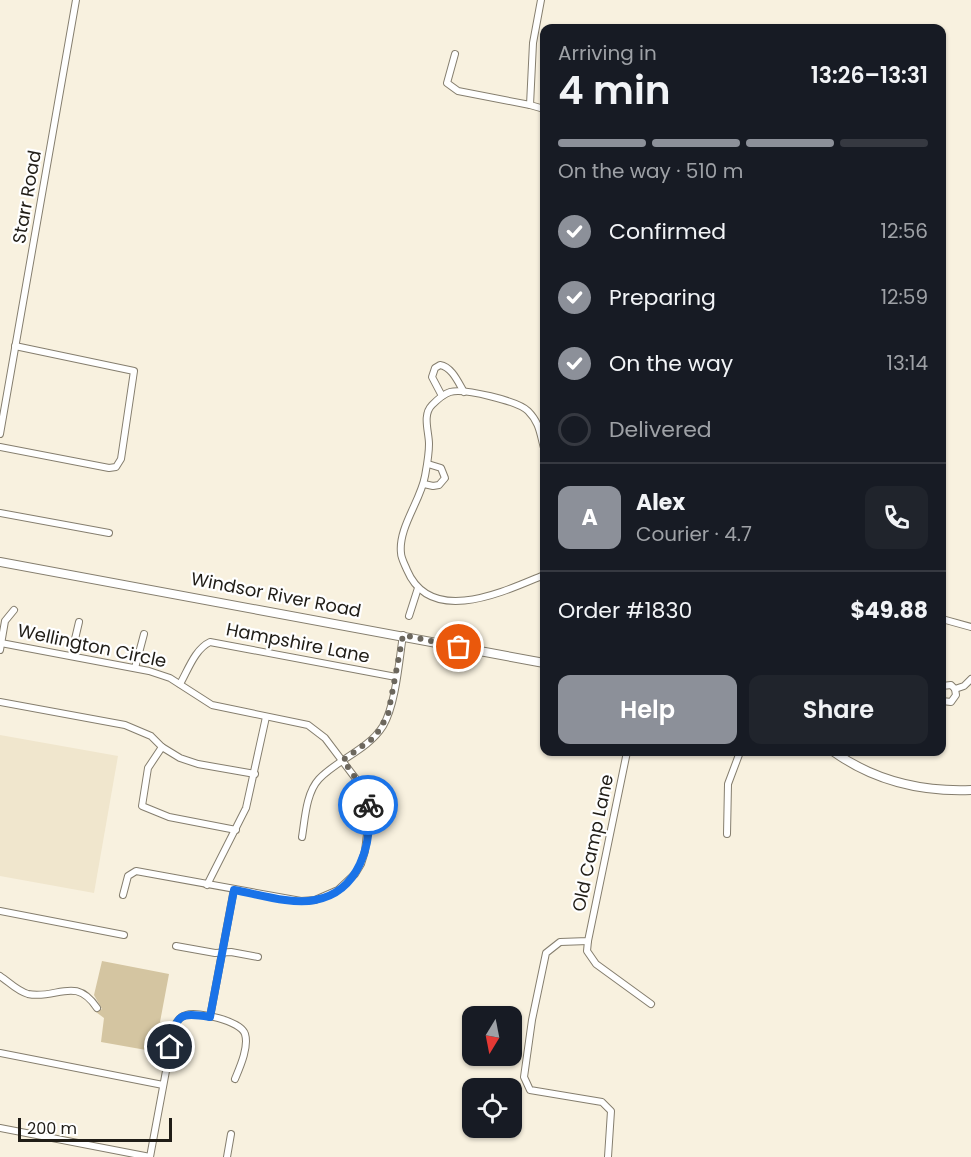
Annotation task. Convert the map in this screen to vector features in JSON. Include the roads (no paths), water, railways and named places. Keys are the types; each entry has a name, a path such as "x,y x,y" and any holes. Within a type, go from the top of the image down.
{"main road":[{"name":"Windsor River Road","path":"0,562 540,662"},
{"path":"841,756 867,771 906,785 939,790 971,790"}],"street":[{"name":"Starr Road","path":"0,434 2,403 15,346 76,0"},
{"path":"530,105 533,43 541,0"},
{"path":"455,54 447,83 458,91 540,108"},
{"path":"0,447 109,468 116,467 121,459 134,371 15,346"},
{"path":"442,396 432,377 435,368 440,365 452,372 464,392"},
{"path":"540,425 528,410 508,400 464,392 452,391 429,407 426,420 429,442 428,464 420,498 410,516 401,554 418,588 439,599 453,602 490,597 540,577"},
{"path":"424,484 439,485 445,478 441,468 428,464"},
{"path":"0,513 109,533"},
{"path":"409,616 418,588"},
{"path":"0,650 5,621 14,610"},
{"path":"946,620 971,627"},
{"path":"71,656 79,622"},
{"path":"135,668 144,634"},
{"path":"302,837 310,796 318,780 375,737 383,726 392,704 403,635"},
{"name":"Hampshire Lane","path":"180,684 199,650 210,642 396,677"},
{"name":"Wellington Circle","path":"1,643 160,674 212,705 308,725 325,738 359,783 368,806 369,829 365,851 355,874 338,890 315,900 295,901 136,871 128,876 123,895"},
{"path":"946,685 955,689 967,687 971,679"},
{"path":"946,702 953,700 956,695 955,689"},
{"path":"0,702 124,724 151,736 162,747 189,761 255,774"},
{"path":"207,885 246,808 266,717"},
{"path":"162,747 148,768 142,806 169,818 236,830"},
{"name":"Old Camp Lane","path":"588,941 626,756"},
{"path":"727,834 728,784 738,756"},
{"path":"210,1017 234,890"},
{"path":"0,911 123,935"},
{"path":"608,1157 611,1111 602,1102 530,1090 524,1077 532,1020 546,953 560,942 588,941 587,951 596,964 651,1004"},
{"path":"176,946 258,957"},
{"path":"0,976 27,994 76,991 90,998 97,1008"},
{"path":"0,1128 150,1157 176,1023 185,1015 210,1017 237,1024 245,1034 240,1067 235,1079"},
{"path":"0,1053 163,1085"},
{"path":"227,1157 231,1134"}]}
